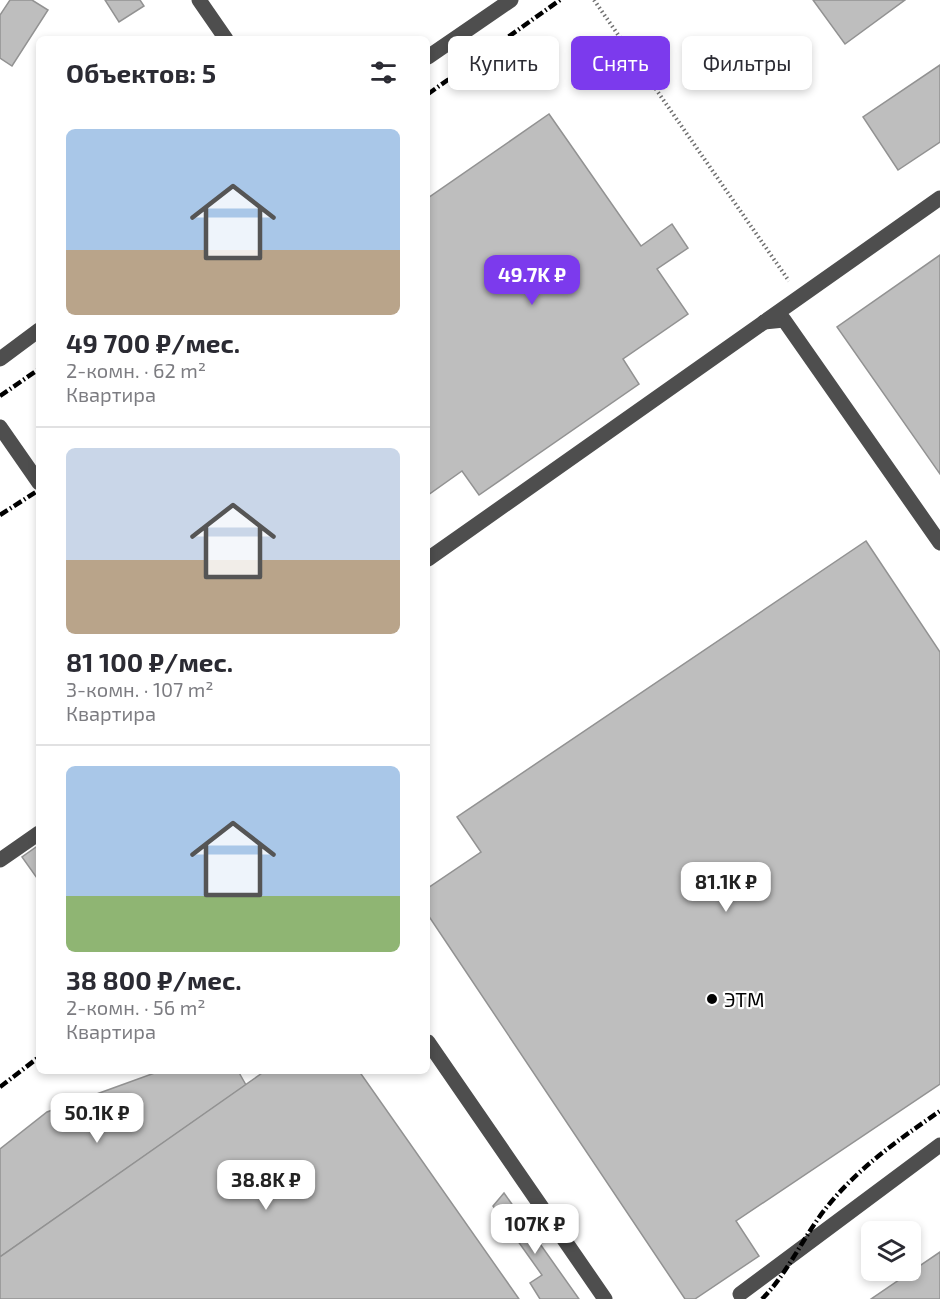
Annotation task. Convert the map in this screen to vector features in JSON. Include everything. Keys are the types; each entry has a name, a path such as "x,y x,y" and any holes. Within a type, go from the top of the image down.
{"lane":[{"path":"199,0 223,36"},
{"path":"430,56 511,0"},
{"path":"430,558 940,198"},
{"path":"764,322 784,320 940,543"},
{"path":"0,359 36,332"},
{"path":"0,427 36,479"},
{"path":"0,860 36,835"},
{"path":"430,1045 605,1299"},
{"path":"740,1294 940,1145"}],"path":[{"path":"594,0 800,297"}],"building":[{"path":"10,0 32,0 48,10 12,66 0,58 0,15"},
{"path":"105,0 140,0 144,6 119,22"},
{"path":"813,0 905,0 845,44"},
{"path":"940,65 940,142 898,170 863,117"},
{"path":"549,114 641,246 672,224 688,248 657,269 688,314 623,359 639,384 479,495 462,471 430,494 430,197"},
{"path":"940,255 940,474 837,327"},
{"name":"ЭТМ","path":"866,541 940,652 940,1084 736,1221 759,1256 695,1299 685,1299 430,918 430,887 481,852 457,817"},
{"path":"36,847 36,877 22,857"},
{"path":"152,1074 240,1074 246,1085 0,1257 0,1149 47,1112"},
{"path":"261,1074 361,1074 519,1299 0,1299 0,1257"},
{"path":"504,1193 579,1299 540,1299 530,1283 542,1275 493,1206"},
{"path":"940,1252 940,1299 871,1299 897,1281 921,1281 921,1265"}],"railway":[{"path":"430,93 560,0"},
{"path":"0,396 36,371"},
{"path":"0,515 36,492"},
{"path":"0,1087 36,1059"},
{"path":"762,1299 781,1276 813,1226 843,1189 882,1153 940,1111"}],"place":[{"name":"ЭТМ","path":"712,999"}]}
